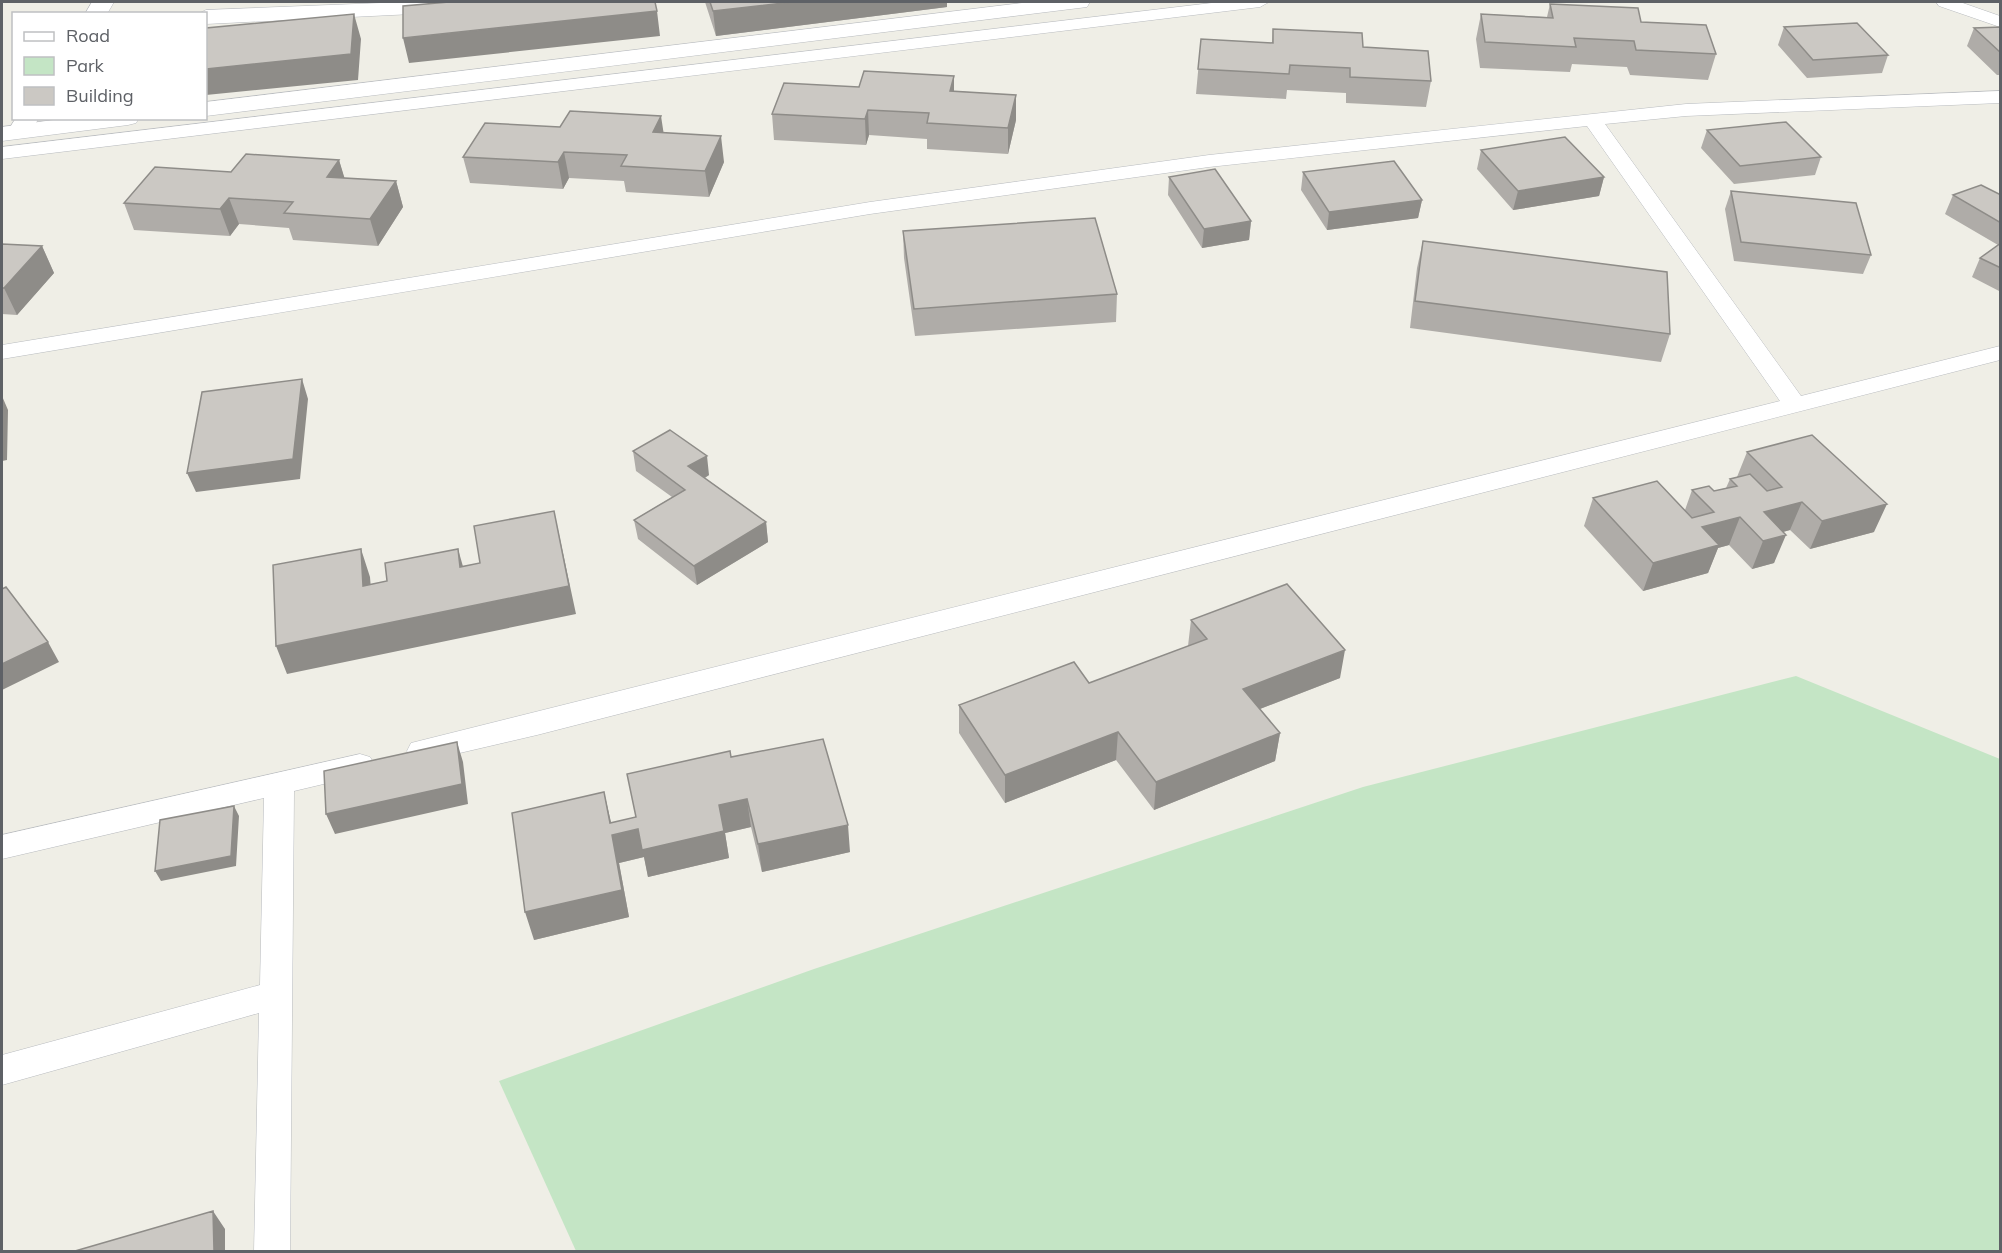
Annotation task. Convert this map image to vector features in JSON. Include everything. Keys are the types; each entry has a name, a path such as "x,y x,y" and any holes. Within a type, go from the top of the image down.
{"street":[{"path":"207,17 538,2"},
{"path":"207,109 1078,2"},
{"path":"16,128 106,120"}],"lane":[{"path":"2,153 1260,2"},
{"path":"1945,2 2001,22"},
{"path":"2,352 870,208 1209,161 1686,110 2001,97"},
{"path":"1591,119 1795,405"},
{"path":"2,847 549,721 2001,353"},
{"path":"272,1251 279,783"},
{"path":"2,1070 276,994"}],"green space":[{"path":"1796,676 2000,759 2000,1251 576,1251 499,1081 814,969 1363,787"}],"building":[{"path":"449,2 655,2 657,11 403,38 403,6"},
{"path":"710,2 792,2 713,11"},
{"path":"1550,4 1638,8 1641,22 1706,25 1716,54 1636,50 1634,41 1574,38 1576,47 1485,42 1481,14 1553,18"},
{"path":"354,14 351,54 207,69 207,28"},
{"path":"1857,23 1888,55 1813,60 1784,27"},
{"path":"2001,27 2001,53 1974,28"},
{"path":"1273,29 1362,33 1363,47 1428,51 1431,81 1350,77 1350,68 1290,65 1289,74 1198,69 1201,39 1273,43"},
{"path":"864,71 954,76 950,91 1016,95 1008,128 927,123 929,113 868,110 865,119 772,114 784,83 859,87"},
{"path":"570,111 661,116 653,132 721,136 705,171 621,166 627,155 564,152 558,162 463,157 485,123 560,127"},
{"path":"1786,122 1821,157 1740,166 1707,130"},
{"path":"1565,137 1604,177 1518,191 1481,150"},
{"path":"246,154 339,160 327,177 396,181 370,219 284,213 293,202 229,198 220,209 124,203 155,167 231,172"},
{"path":"1394,161 1422,200 1329,212 1303,172"},
{"path":"1215,169 1251,221 1204,229 1169,177"},
{"path":"1981,185 2001,195 2001,223 1953,195"},
{"path":"1731,191 1856,203 1871,255 1741,242"},
{"path":"1095,218 1117,294 914,309 903,231"},
{"path":"1423,241 1667,272 1670,334 1415,301"},
{"path":"2001,243 2001,268 1980,258"},
{"path":"2,244 42,246 4,288 2,288"},
{"path":"302,379 293,459 187,473 202,392"},
{"path":"670,430 707,456 688,466 766,522 694,566 634,520 685,490 633,451"},
{"path":"1812,435 1887,504 1822,521 1802,502 1764,512 1786,535 1763,541 1740,517 1702,527 1719,545 1653,563 1593,498 1657,481 1692,518 1714,512 1692,490 1709,486 1714,491 1737,486 1730,479 1750,474 1767,491 1782,487 1747,452"},
{"path":"554,511 569,586 276,646 273,565 361,549 363,586 387,581 385,563 458,549 460,567 480,563 474,526"},
{"path":"1287,584 1345,650 1243,689 1280,733 1156,782 1118,732 1005,775 959,705 1074,662 1089,683 1207,639 1191,620"},
{"path":"6,587 48,642 2,664 2,589"},
{"path":"823,739 848,825 758,844 747,799 719,805 724,831 642,850 638,829 612,835 622,890 525,912 512,813 604,792 610,823 636,817 627,774 730,751 731,757"},
{"path":"457,742 462,784 326,814 324,771"},
{"path":"234,806 231,856 155,871 160,820"},
{"path":"213,1211 214,1251 75,1251"}]}
